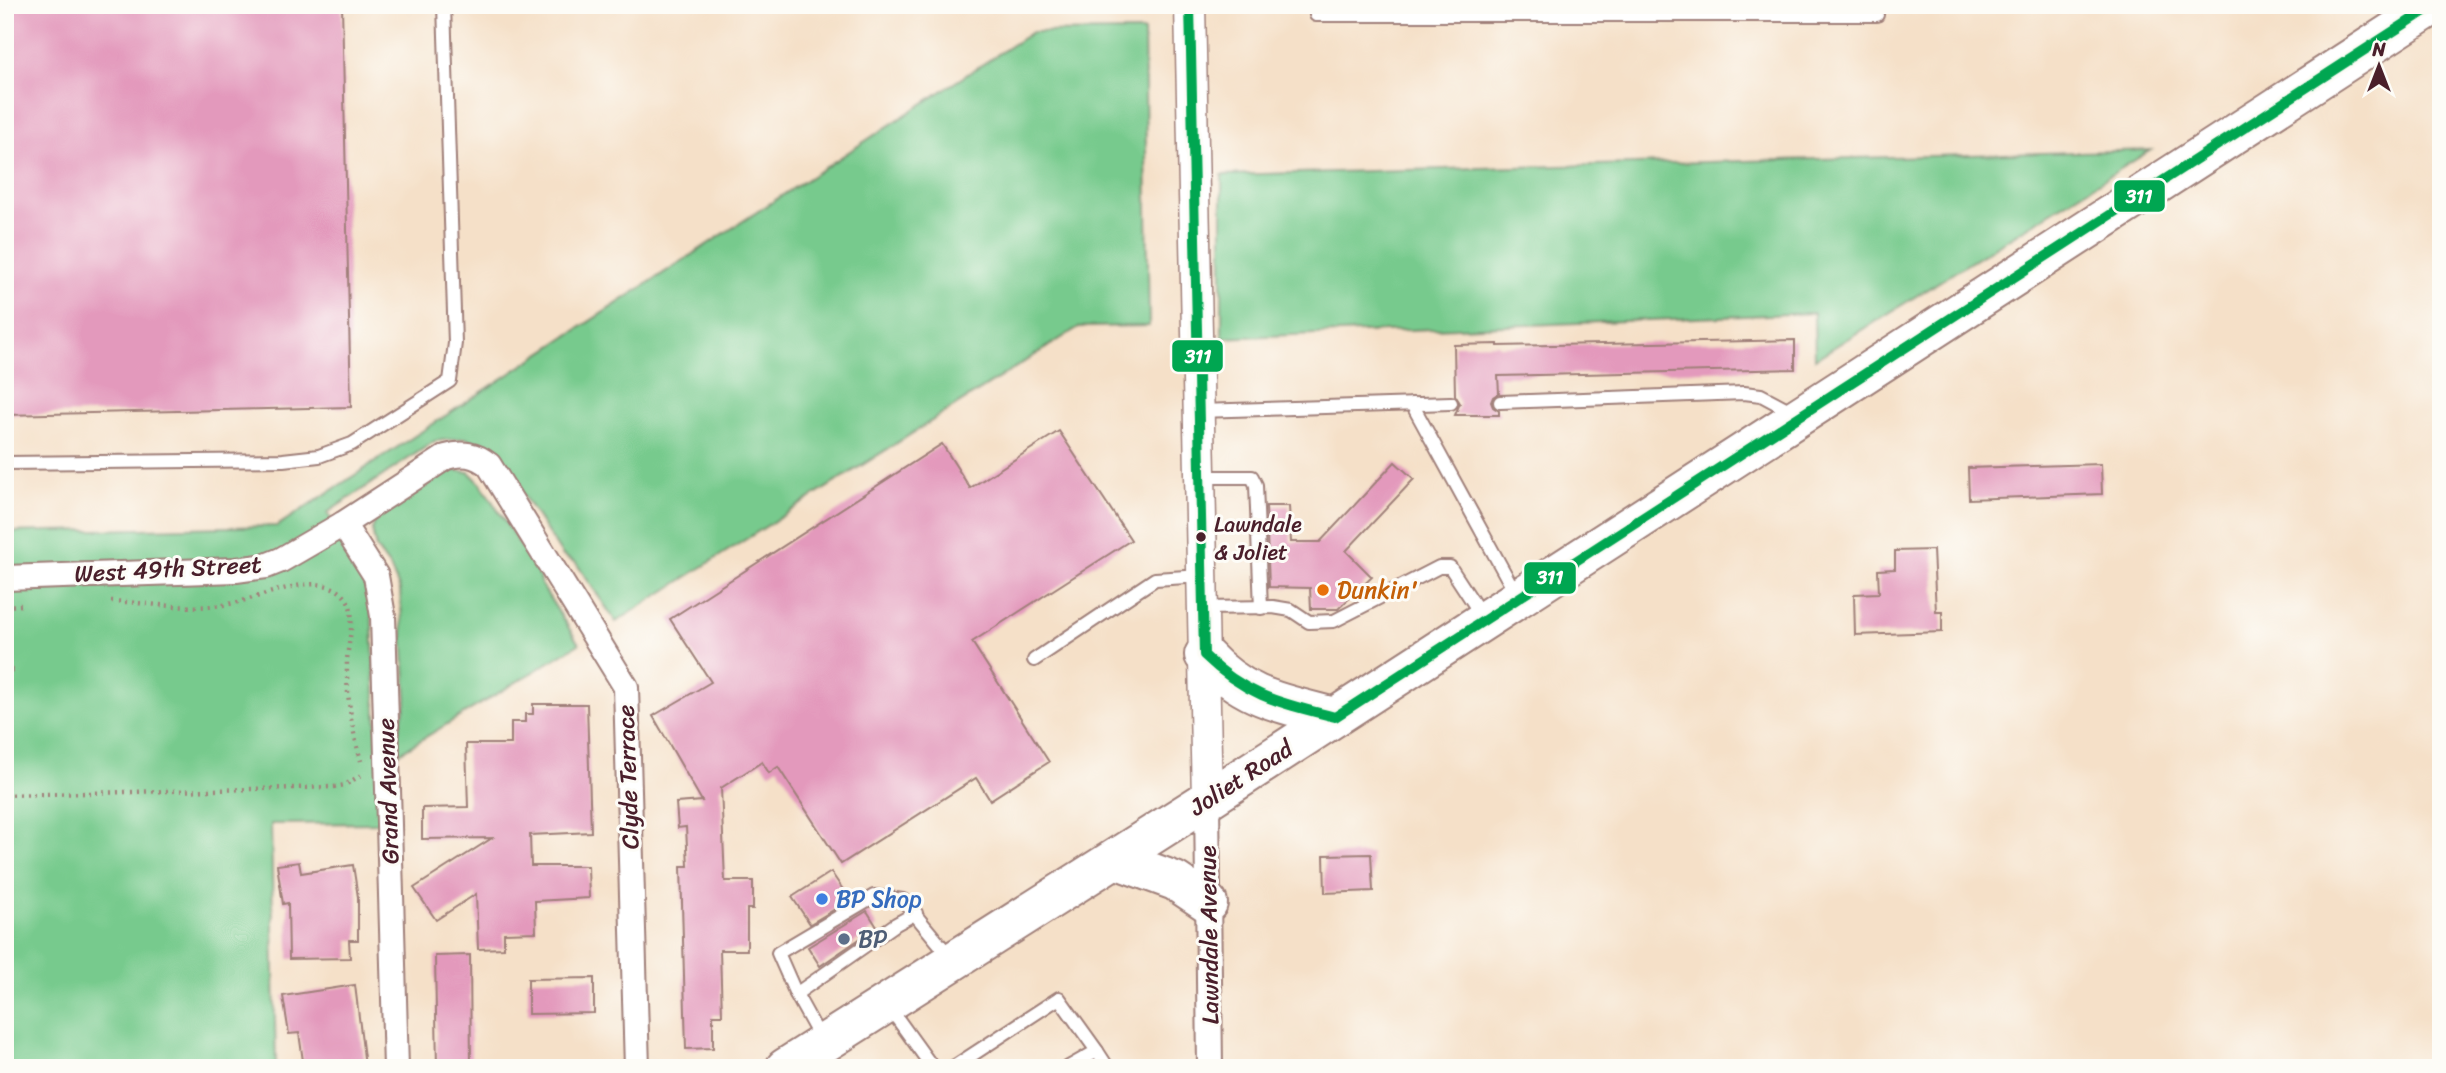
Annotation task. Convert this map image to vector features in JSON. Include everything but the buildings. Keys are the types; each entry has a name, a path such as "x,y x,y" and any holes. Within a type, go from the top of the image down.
{"main road":[{"name":"Joliet Road","path":"785,1068 1335,718 2434,5"},
{"path":"1204,655 1216,668 1264,699 1335,718"},
{"path":"1115,859 1175,880 1208,903"}],"street":[{"name":"Lawndale Avenue","path":"1189,5 1207,800 1210,1068"},
{"name":"West 49th Street","path":"5,578 252,569 281,560 343,524 446,457 468,454"},
{"name":"Clyde Terrace","path":"468,454 489,465 626,687 637,1068"},
{"name":"Grand Avenue","path":"343,524 376,576 383,616 396,1068"}],"lane":[{"path":"5,463 283,460 319,456 352,444 450,381 454,343 444,5"},
{"path":"1315,5 1316,15 1877,15 1877,5"},
{"path":"1500,402 1744,393 1761,395 1800,416"},
{"path":"1412,404 1518,599"},
{"path":"1198,411 1451,404"},
{"path":"1200,477 1252,477 1256,485 1261,608"},
{"path":"1203,608 1291,610 1309,622 1334,621 1439,567 1450,567 1485,620"},
{"path":"1034,660 1155,579 1202,576"},
{"path":"823,1044 778,953 874,896 903,900 953,961"},
{"path":"796,994 916,913"},
{"path":"952,1068 1059,998 1108,1068"},
{"path":"887,1003 933,1068"},
{"path":"1067,1068 1097,1051"}],"path":[{"path":"5,795 334,787 345,785 365,772 354,729 347,680 351,611 342,593 323,585 301,585 246,601 204,607 100,601"},
{"path":"5,606 26,604"},
{"path":"5,671 15,670"}],"green space":[{"path":"1144,31 1149,326 1079,327 616,622 576,563 563,556 496,454 466,438 435,441 327,513 370,575 381,823 271,824 276,1068 5,1068 5,532 277,526 1032,32"},
{"path":"2151,150 1815,359 1814,313 1222,338 1222,175"},
{"path":"452,470 469,472 481,484 538,573 542,586 579,644 396,755 398,732 407,699 400,590 390,567 376,548 372,530 377,516"}],"transit line":[{"name":"311","path":"1190,5 1204,655 1219,669 1249,689 1280,702 1335,717 2434,5"}],"place":[{"name":"Lawndale & Joliet","path":"1201,537"},
{"name":"Dunkin'","path":"1323,590"},
{"name":"BP Shop","path":"822,899"},
{"name":"BP","path":"844,939"}]}
